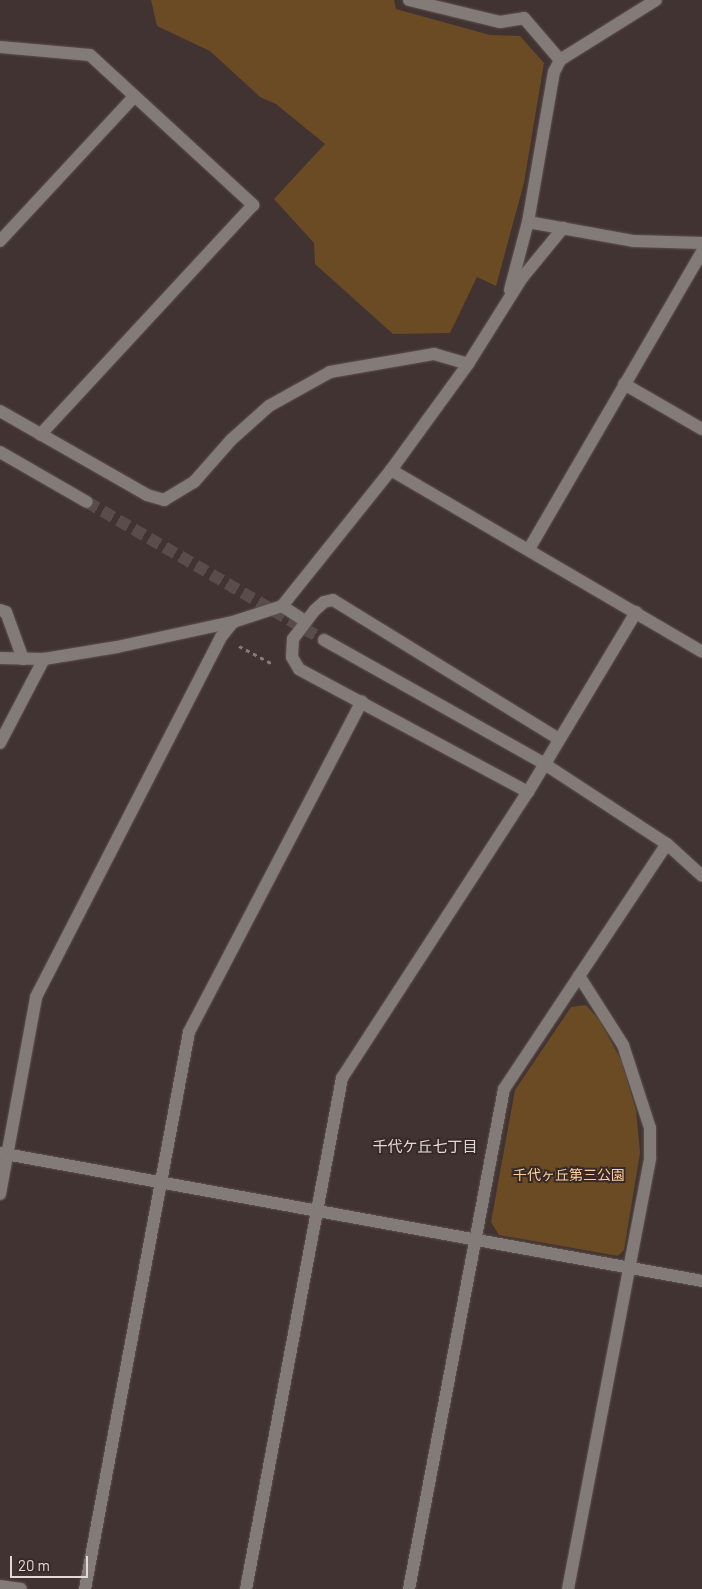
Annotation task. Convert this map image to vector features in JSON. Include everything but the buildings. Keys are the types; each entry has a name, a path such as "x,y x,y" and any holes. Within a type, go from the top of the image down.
{"street":[{"path":"409,0 500,22 524,18 560,60"},
{"path":"508,300 528,222 554,72 560,60 656,0"},
{"path":"0,47 90,55 253,205 40,435"},
{"path":"0,241 134,97"},
{"path":"528,222 634,241 702,243"},
{"path":"0,658 44,659 117,647 233,622 282,606 391,470 468,364 508,300 563,228"},
{"path":"529,549 702,252"},
{"path":"0,411 147,495 164,500 194,482 231,440 269,406 330,372 434,354 468,364"},
{"path":"624,384 702,429"},
{"path":"0,452 87,502"},
{"path":"391,470 529,549 702,652"},
{"path":"528,792 362,701 299,670 292,657 293,639 306,621 324,602 333,600 557,738"},
{"path":"282,606 306,621"},
{"path":"0,610 6,612 23,658"},
{"path":"246,1589 342,1078 528,792 557,738 636,612"},
{"path":"0,1194 4,1153 36,997 221,637 233,622"},
{"path":"324,640 543,762 667,844 702,876"},
{"path":"0,743 44,659"},
{"path":"85,1589 189,1032 362,701"},
{"path":"409,1589 504,1088 667,844"},
{"path":"568,1589 631,1268 650,1158 650,1128 623,1045 579,976"},
{"path":"4,1153 702,1280"},
{"path":"0,1586 21,1589"}],"path":[{"path":"221,637 295,675 299,670"}],"green space":[{"path":"151,0 394,0 396,9 490,35 520,36 544,63 524,183 496,286 477,277 450,333 393,334 315,264 314,243 274,199 325,144 276,104 260,97 210,51 157,26"},
{"name":"千代ヶ丘第三公園","path":"586,1005 600,1021 621,1060 636,1110 640,1153 624,1250 618,1256 499,1235 491,1222 515,1090 571,1007"}],"tunnel":[{"path":"87,502 324,640"}],"district":[{"name":"千代ケ丘七丁目","path":"425,1147"}]}
